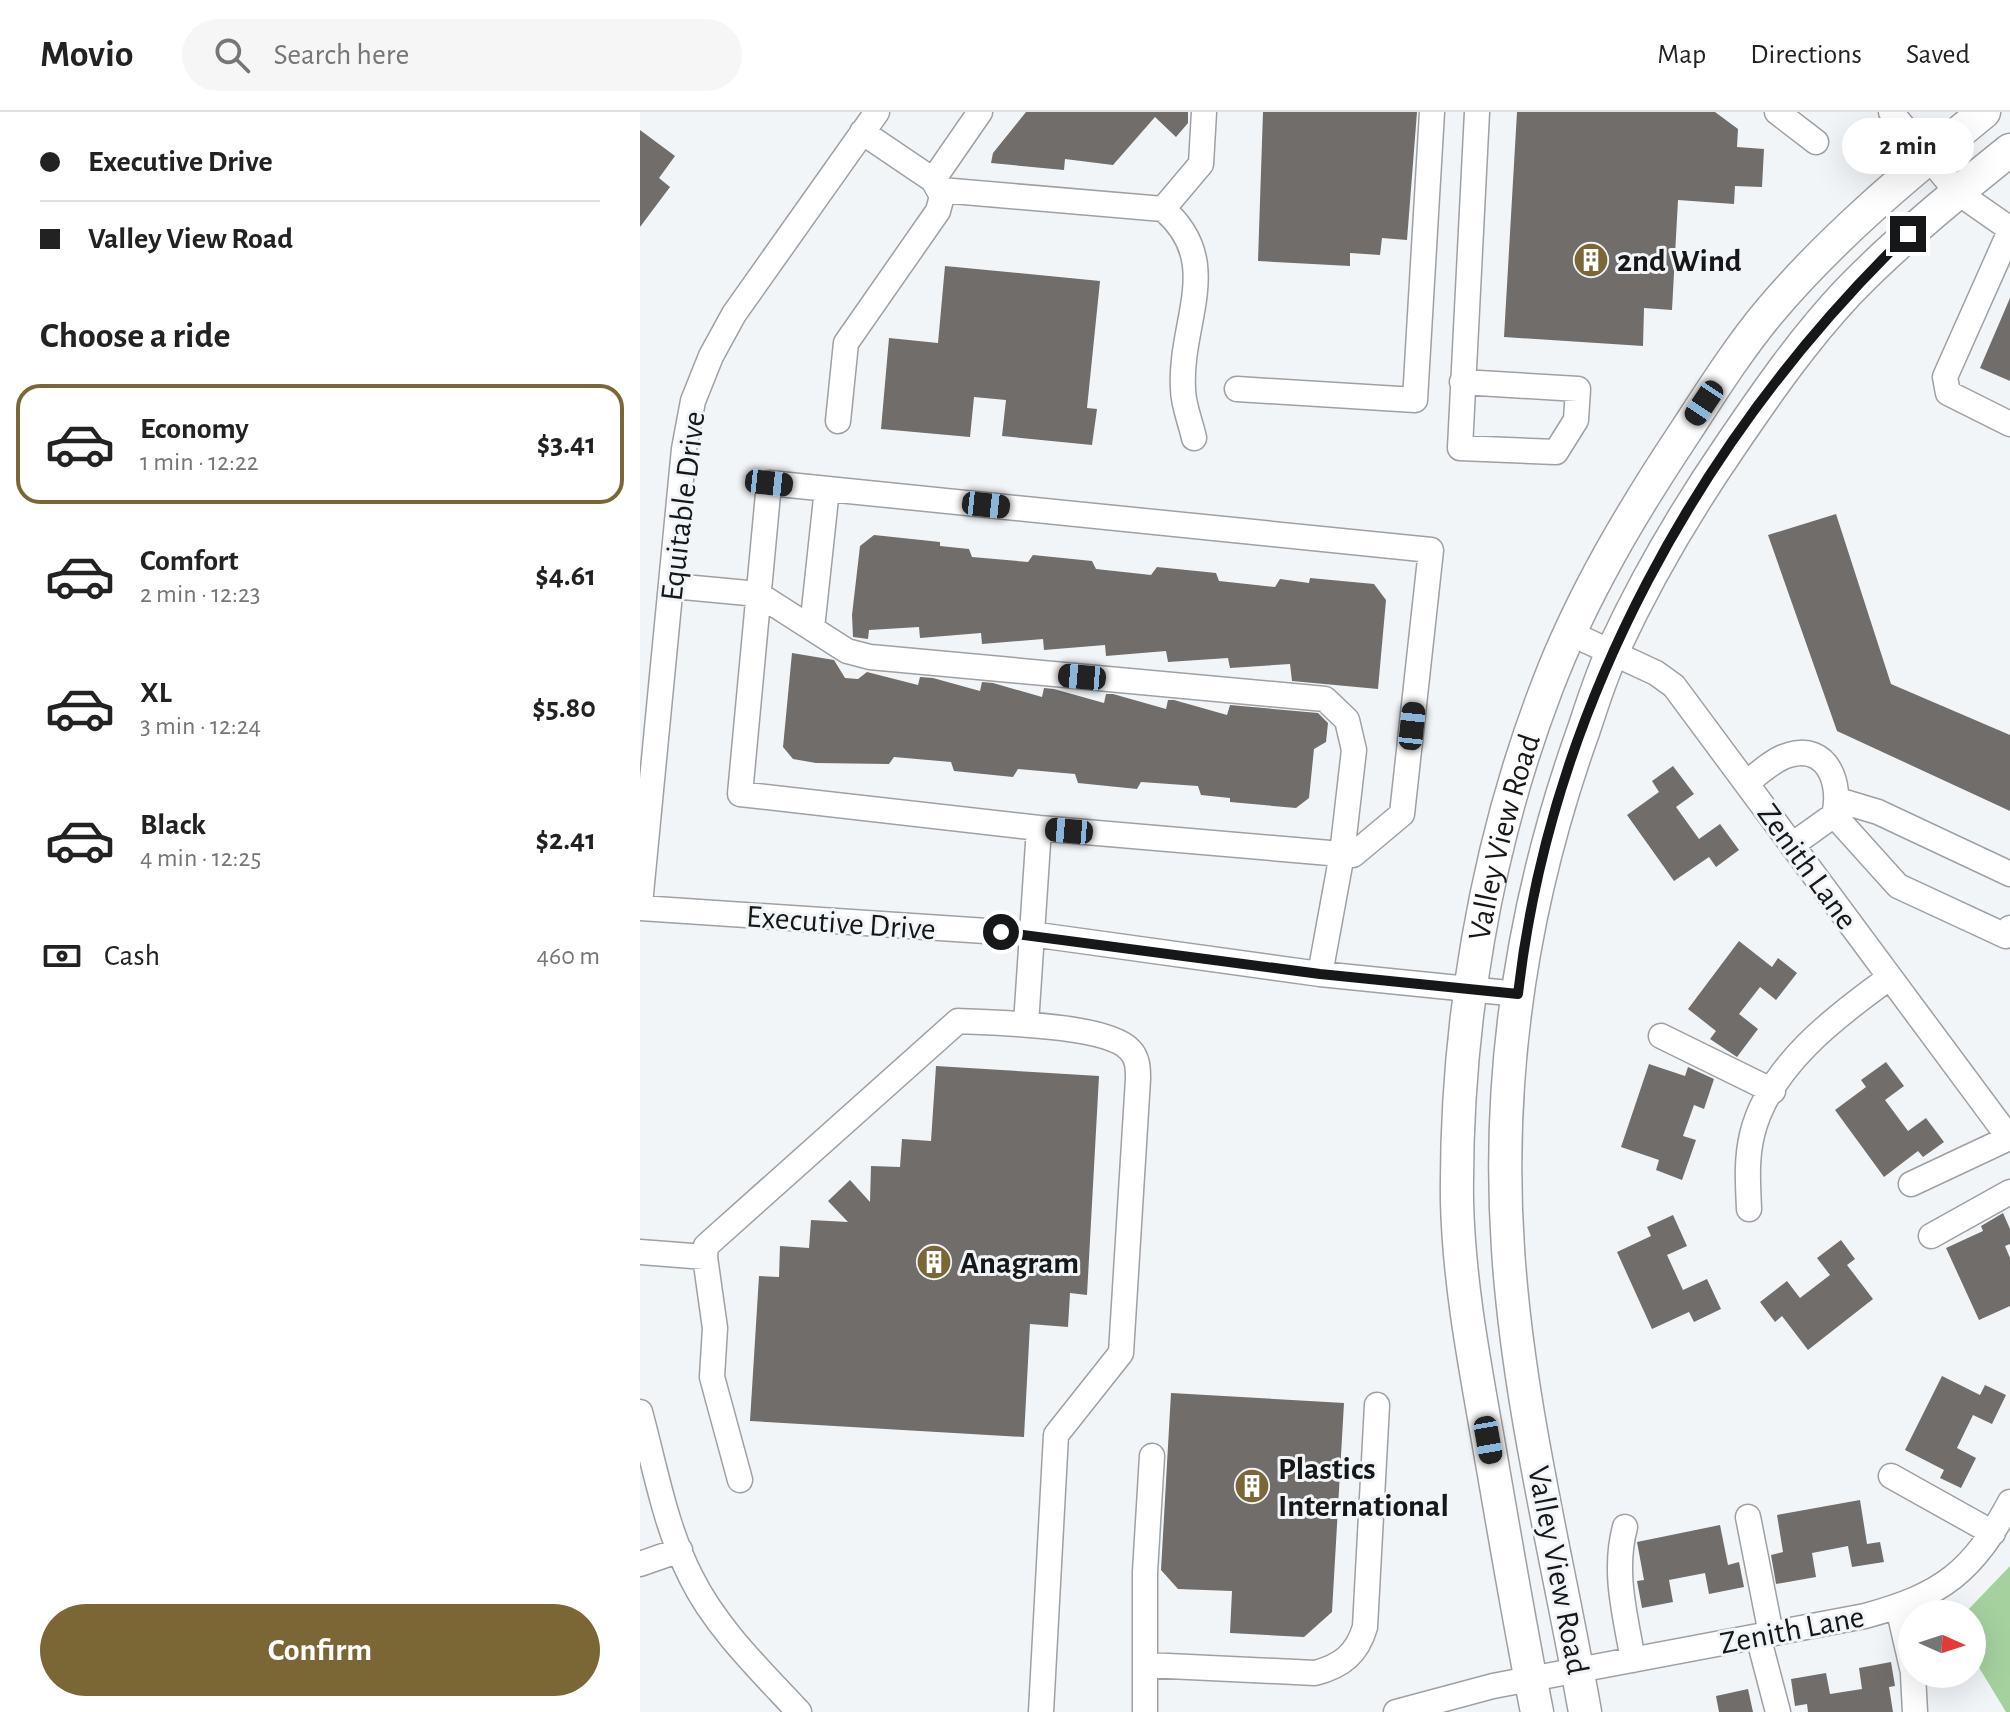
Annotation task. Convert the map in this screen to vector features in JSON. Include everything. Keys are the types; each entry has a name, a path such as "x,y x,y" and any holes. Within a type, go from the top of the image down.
{"main road":[{"name":"Valley View Road","path":"1537,1712 1465,1307 1457,1202 1471,989 1512,792 1548,685 1640,499 1768,313 1845,231 1984,112"},
{"name":"Valley View Road","path":"1585,1712 1529,1411 1508,1251 1506,1103 1518,994 1538,876 1568,771 1612,651 1692,503 1777,376 1847,293 1957,192 2010,150"}],"street":[{"name":"Equitable Drive","path":"640,906 684,449 693,401 711,356 734,314 877,112"},
{"path":"838,421 846,343 938,211 937,185 980,112"},
{"path":"1163,209 1201,164 1204,112"},
{"path":"1237,389 1415,400 1432,112"},
{"path":"1462,382 1578,389 1576,420 1556,452 1460,448 1462,382 1477,112"},
{"path":"1777,112 1816,142"},
{"path":"1891,112 1957,192 2010,230 1945,377 1948,393 1958,401 2010,424"},
{"path":"862,132 937,185 1163,209 1187,234 1196,261 1182,390 1194,438"},
{"path":"769,483 827,489 1431,550 1402,814 1353,855 1039,828 740,794 769,483"},
{"path":"812,628 827,489"},
{"path":"673,586 758,594 847,651 870,657 1325,699 1347,720 1353,737 1342,854 1320,974"},
{"name":"Zenith Lane","path":"1572,634 1656,673 1674,686 2010,1139"},
{"path":"1747,783 1785,756 1807,754 1828,765 1837,786 1836,807 1898,886 2006,936 2010,928"},
{"path":"1792,845 1836,807 1878,812 2010,874"},
{"path":"1026,1024 1039,828"},
{"name":"Executive Drive","path":"640,906 1031,934 1320,974 1518,994"},
{"path":"1749,1209 1747,1166 1753,1131 1773,1091 1800,1054 1843,1011 1889,978"},
{"path":"740,1480 712,1377 715,1328 706,1246 958,1021 1026,1024 1106,1036 1131,1051 1138,1065 1121,1353 1056,1435 1041,1712"},
{"path":"1661,1036 1773,1091"},
{"path":"1911,1184 2010,1139"},
{"path":"1931,1236 2010,1192"},
{"path":"640,1252 705,1257"},
{"path":"1147,1665 1315,1673 1334,1668 1350,1656 1365,1627 1377,1405"},
{"path":"640,1412 670,1527 707,1604 799,1712"},
{"path":"1145,1712 1145,1572 1152,1456"},
{"path":"1891,1476 1993,1533"},
{"name":"Zenith Lane","path":"1920,1600 1959,1574 1993,1533 2010,1502"},
{"path":"1748,1517 1778,1712"},
{"path":"1625,1527 1618,1553 1618,1579 1633,1660"},
{"path":"640,1564 680,1550"},
{"name":"Zenith Lane","path":"1396,1712 1530,1679 1898,1607"},
{"path":"1914,1688 1915,1712"}],"green space":[{"path":"2010,1566 2010,1712 2006,1712 1986,1679 1986,1600 1977,1600"}],"building":[{"path":"1026,112 1188,112 1188,123 1176,137 1155,117 1113,165 1065,159 1064,170 991,163 993,153"},
{"path":"1263,112 1417,112 1407,240 1382,238 1380,255 1350,253 1350,266 1258,261"},
{"name":"2nd Wind","path":"1517,112 1715,112 1738,129 1737,147 1764,149 1762,187 1735,186 1734,204 1678,200 1672,310 1644,308 1643,346 1504,337"},
{"path":"640,130 675,156 659,178 670,187 640,227"},
{"path":"945,266 1100,281 1087,408 1097,409 1092,445 1002,436 1006,400 974,397 970,437 881,429 889,338 938,343"},
{"path":"2010,298 2010,381 1980,368"},
{"path":"1836,514 1891,684 2010,735 2010,811 1837,731 1768,535"},
{"path":"874,535 940,542 940,546 969,549 972,557 1028,562 1033,555 1092,561 1096,569 1151,575 1157,567 1216,573 1219,581 1275,587 1280,579 1309,583 1310,578 1374,584 1386,600 1378,689 1292,681 1290,664 1230,668 1228,658 1168,662 1166,651 1106,656 1105,645 1044,650 1043,639 982,644 981,633 920,638 919,627 869,630 868,639 853,637 852,615 860,546"},
{"path":"792,653 834,660 845,678 858,679 867,672 918,685 920,677 933,678 980,691 982,682 993,683 1042,697 1044,688 1104,703 1106,694 1113,694 1166,709 1168,700 1174,700 1227,715 1230,705 1318,713 1328,723 1326,742 1314,749 1309,798 1296,808 1230,802 1230,798 1201,795 1198,786 1141,782 1137,789 1078,783 1075,774 1018,769 1013,777 954,771 951,762 894,757 889,764 816,763 793,759 783,747"},
{"path":"1673,766 1694,794 1676,807 1699,839 1720,824 1739,850 1716,867 1709,857 1674,881 1627,815 1659,792 1652,781"},
{"path":"1739,941 1772,967 1778,958 1797,973 1776,1000 1760,987 1739,1014 1758,1029 1737,1057 1710,1039 1716,1031 1688,1009"},
{"path":"1886,1062 1904,1086 1885,1100 1908,1131 1926,1118 1944,1142 1923,1157 1918,1151 1884,1177 1835,1110 1866,1087 1861,1080"},
{"path":"1649,1064 1685,1076 1688,1067 1714,1079 1704,1109 1694,1105 1683,1136 1696,1140 1682,1180 1656,1170 1659,1160 1621,1147"},
{"name":"Anagram","path":"936,1066 1099,1076 1087,1295 1070,1293 1068,1327 1030,1324 1024,1437 750,1421 759,1276 779,1277 780,1246 809,1248 811,1220 848,1222 828,1201 850,1180 870,1202 871,1166 900,1167 902,1139 931,1141"},
{"path":"2003,1213 2010,1229 2010,1244 2005,1246 2010,1258 2010,1306 1979,1320 1946,1248 1983,1231 1981,1226"},
{"path":"1673,1215 1687,1246 1667,1255 1683,1290 1707,1279 1721,1309 1694,1322 1689,1312 1652,1329 1617,1252 1651,1236 1647,1227"},
{"path":"1841,1240 1855,1259 1847,1265 1873,1299 1808,1350 1782,1316 1775,1322 1760,1302 1787,1281 1800,1298 1830,1275 1817,1258"},
{"path":"1942,1376 1980,1395 1985,1385 2006,1395 1992,1424 1973,1415 1957,1448 1976,1458 1961,1488 1940,1478 1944,1470 1905,1450"},
{"name":"Plastics International","path":"1171,1393 1344,1403 1332,1612 1304,1637 1230,1633 1232,1591 1178,1589 1161,1570"},
{"path":"1860,1500 1867,1544 1880,1542 1884,1562 1852,1567 1848,1546 1812,1553 1816,1577 1776,1584 1771,1555 1783,1552 1777,1515"},
{"path":"1720,1525 1728,1565 1739,1562 1744,1587 1709,1594 1705,1573 1669,1580 1673,1602 1642,1608 1637,1581 1644,1580 1637,1542"},
{"path":"1891,1662 1895,1686 1889,1687 1893,1712 1808,1712 1807,1704 1795,1706 1791,1679 1826,1673 1830,1694 1862,1689 1859,1668"},
{"path":"1748,1689 1753,1712 1719,1712 1716,1696"}],"place":[{"name":"2nd Wind","path":"1591,260"},
{"name":"Anagram","path":"934,1262"},
{"name":"Plastics International","path":"1252,1486"}],"route":[{"path":"1001,932 1320,974 1518,994 1538,876 1568,771 1612,651 1639,597 1692,503 1777,376 1847,293 1908,234"}]}
